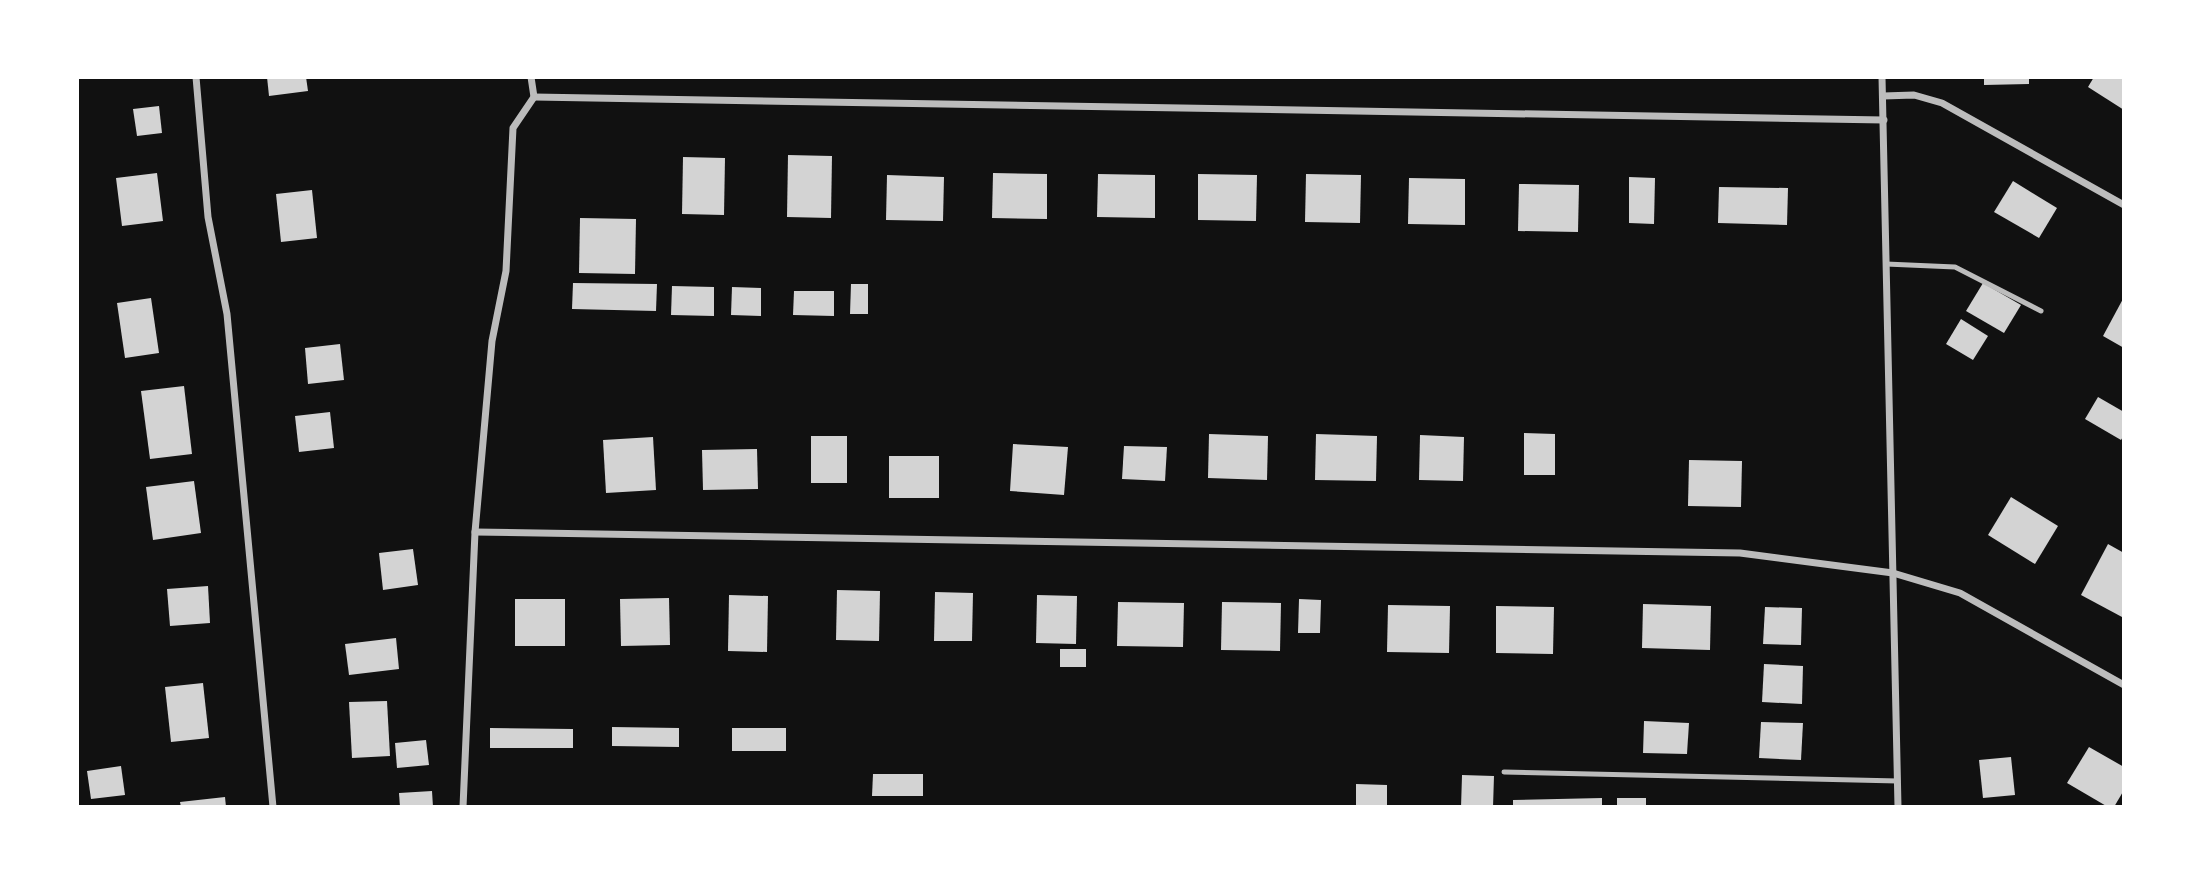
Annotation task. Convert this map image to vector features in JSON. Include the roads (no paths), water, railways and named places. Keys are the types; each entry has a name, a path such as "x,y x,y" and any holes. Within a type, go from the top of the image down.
{"street":[{"path":"196,77 208,217 227,314 273,807"},
{"path":"463,807 475,532 492,341 506,271 513,128 534,97 531,77"},
{"path":"1882,77 1898,807"},
{"path":"1883,96 1914,95 1942,103 2124,205"},
{"path":"534,97 1884,120"},
{"path":"475,532 1740,553 1892,573 1960,593 2124,685"}],"lane":[{"path":"1886,264 1955,267 2041,312"},
{"path":"1504,772 1898,781"}]}
